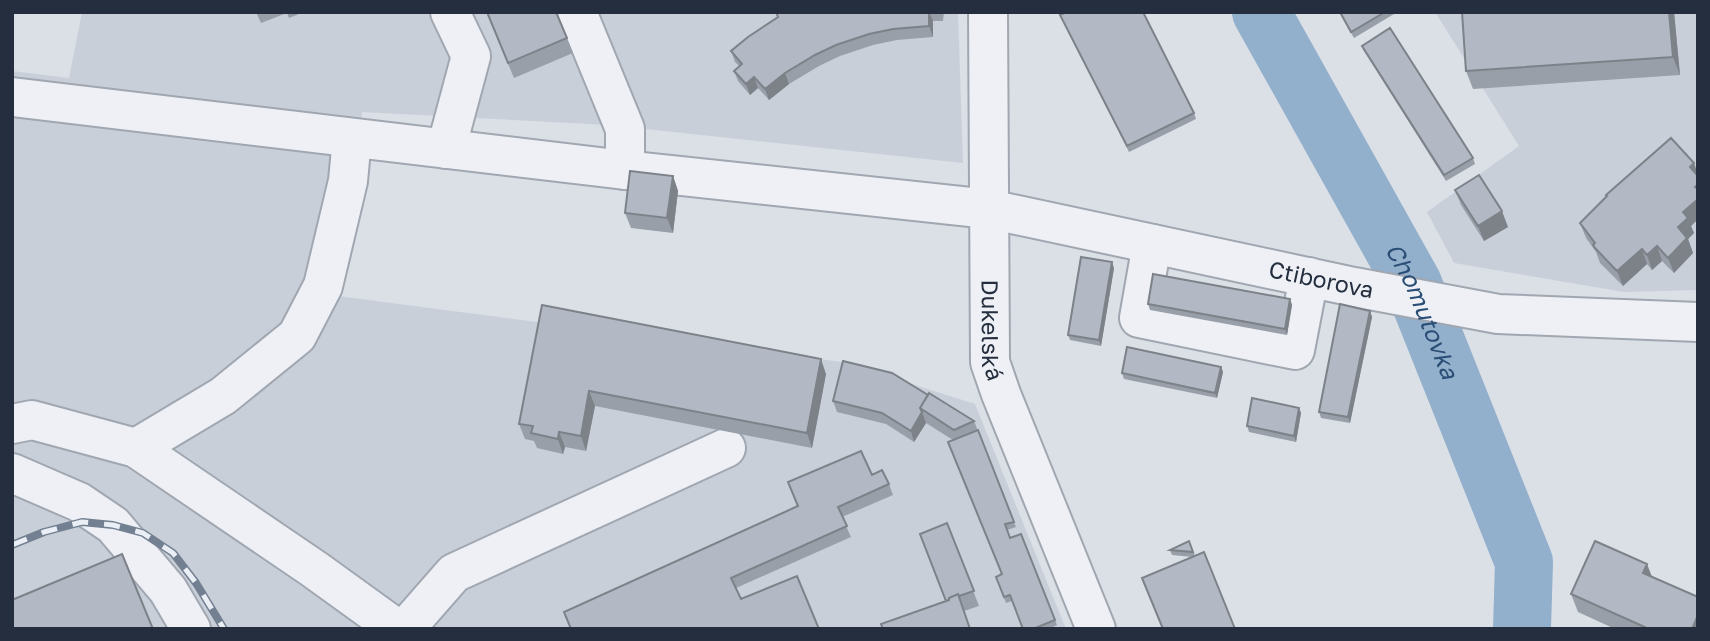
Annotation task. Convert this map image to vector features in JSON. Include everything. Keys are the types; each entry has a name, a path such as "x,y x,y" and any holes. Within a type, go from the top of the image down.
{"street":[{"path":"446,149 471,56 450,12"},
{"path":"578,12 625,129 625,170"},
{"name":"Dukelská","path":"988,12 990,362 1096,629"},
{"name":"Ctiborova","path":"12,97 625,170 989,209 1354,287 1498,314 1698,322"},
{"path":"136,448 223,396 297,336 323,286 348,181 352,138"},
{"path":"1153,244 1139,318 1295,350 1309,277"},
{"path":"12,424 32,420 136,448 303,561 397,629"},
{"path":"405,629 454,573 726,448"},
{"path":"12,472 79,502 113,525 168,590 191,629"}],"shaded area":[{"path":"82,12 958,12 963,163 608,125 362,112 338,296 842,362 975,404 1066,629 12,629 12,71 69,78"},
{"path":"1435,12 1698,12 1698,290 1624,292 1454,263 1427,212 1519,146"}],"building":[{"path":"487,12 556,12 567,38 508,63"},
{"path":"776,12 929,12 929,26 893,29 836,45 785,73 765,89 754,77 746,84 734,71 742,64 731,51 778,17"},
{"path":"1066,12 1143,12 1194,113 1127,146 1060,15"},
{"path":"1340,12 1385,12 1351,32"},
{"path":"1462,12 1669,12 1673,57 1466,71"},
{"path":"1390,28 1473,158 1444,175 1362,46"},
{"path":"1671,138 1694,163 1690,167 1698,176 1698,184 1695,187 1698,189 1698,199 1683,212 1688,218 1678,227 1687,238 1668,258 1657,246 1647,255 1642,249 1617,271 1595,248 1595,243 1580,223 1606,195"},
{"path":"630,171 673,176 667,218 625,213"},
{"path":"1479,175 1502,211 1478,226 1455,190"},
{"path":"1081,257 1112,262 1099,340 1068,335"},
{"path":"1153,274 1290,299 1285,329 1148,304"},
{"path":"1340,304 1370,311 1348,417 1319,412"},
{"path":"542,305 821,359 807,433 589,391 581,436 559,432 558,439 531,433 533,426 519,424"},
{"path":"1127,347 1221,367 1215,393 1122,373"},
{"path":"843,361 892,373 928,395 911,431 882,413 833,401"},
{"path":"929,393 974,421 954,430 920,408"},
{"path":"1252,398 1299,408 1294,436 1247,426"},
{"path":"978,430 1014,522 1005,524 1010,538 1021,534 1055,620 1033,629 1023,629 1010,595 1004,597 996,577 1002,574 948,442"},
{"path":"861,451 872,475 882,470 889,484 838,507 847,526 731,578 741,599 797,576 819,629 571,629 564,612 798,506 788,482"},
{"path":"947,523 974,591 959,596 958,594 946,601 920,534"},
{"path":"1189,541 1193,552 1170,550"},
{"path":"1595,541 1647,564 1643,573 1698,597 1698,615 1692,629 1649,629 1571,594"},
{"path":"1204,552 1235,629 1163,629 1142,578"},
{"path":"122,554 153,629 12,629 12,600"},
{"path":"958,594 970,629 883,629 881,624 949,600"}],"waterway":[{"name":"Chomutovka","path":"1261,12 1413,284 1524,562 1522,629"}],"railway":[{"path":"12,545 44,532 82,522 113,525 143,533 173,553 196,583 224,629"}]}
